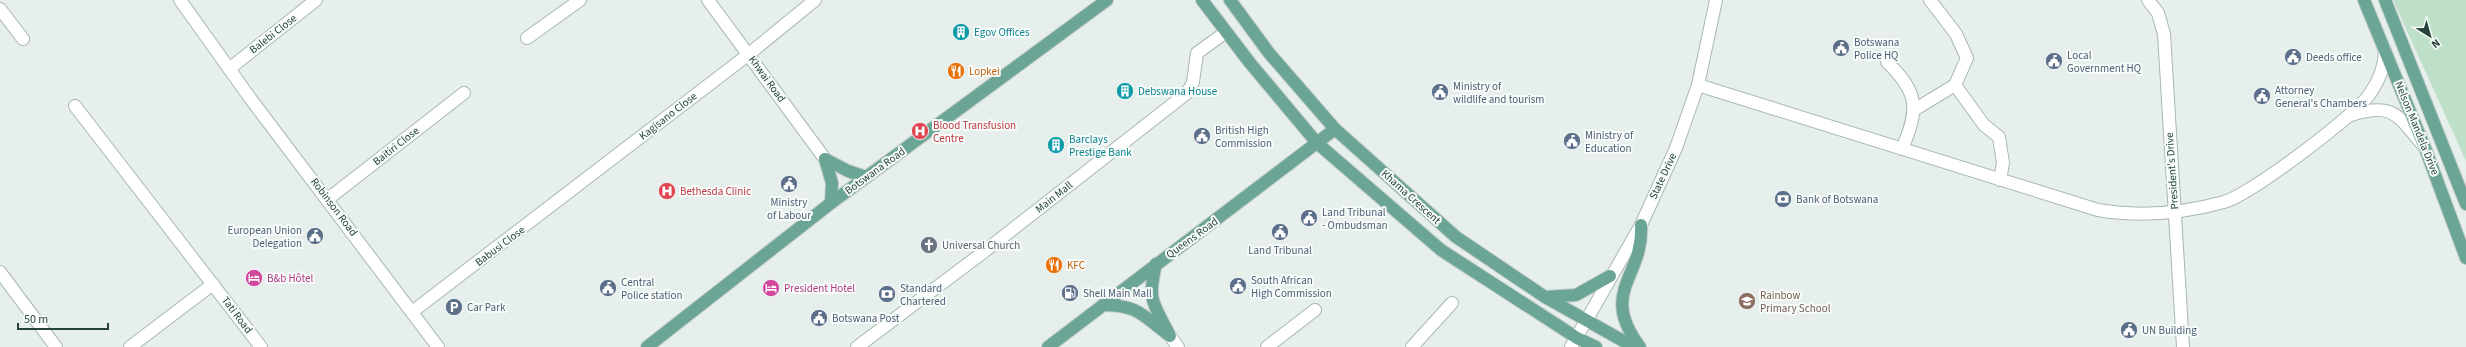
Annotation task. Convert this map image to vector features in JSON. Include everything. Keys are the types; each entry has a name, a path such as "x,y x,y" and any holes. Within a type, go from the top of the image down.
{"main road":[{"name":"Khama Crescent","path":"1202,0 1226,32 1317,143 1441,250 1574,343 1596,347"},
{"name":"Khama Crescent","path":"1230,0 1269,53 1335,129 1456,237 1545,297 1634,347"},
{"name":"Nelson Mandela Drive","path":"2364,0 2425,148 2466,258"},
{"name":"Nelson Mandela Drive","path":"2385,0 2466,204"},
{"name":"Botswana Road","path":"647,347 831,203 1105,1"},
{"name":"Queens Road","path":"1048,347 1156,264 1223,216 1335,129"},
{"path":"825,159 848,171 866,177"},
{"path":"825,159 832,183 831,203"},
{"path":"1640,347 1627,327 1622,298 1642,240 1641,225"},
{"path":"1156,264 1150,288 1151,298 1170,336"},
{"path":"1545,297 1576,295 1610,276"},
{"path":"1103,305 1122,305 1135,309 1170,336"}],"street":[{"name":"Robinson Road","path":"180,0 229,69 438,347"},
{"name":"Balebi Close","path":"229,69 316,0"},
{"path":"528,38 580,0"},
{"name":"Khwai Road","path":"708,0 825,159"},
{"name":"Kagisano Close","path":"587,179 749,54 815,0"},
{"name":"State Drive","path":"1574,343 1610,276 1641,225 1676,148 1698,85 1716,0"},
{"path":"1914,110 1955,85 1967,58 1956,34 1930,0"},
{"name":"President's Drive","path":"2148,0 2158,14 2164,34 2183,347"},
{"path":"0,9 23,38"},
{"name":"Main Mall","path":"857,347 981,254 1187,93 1194,82 1197,53 1226,32"},
{"path":"1698,85 2098,210 2112,212 2175,212 2238,197 2350,116 2369,95 2377,82 2385,63 2385,48"},
{"path":"1887,62 1900,75 1913,98 1914,118 1902,149"},
{"path":"1955,85 1984,125 1999,137 2003,163 2000,180"},
{"name":"Baitiri Close","path":"328,199 464,93"},
{"name":"Tati Road","path":"75,106 261,347"},
{"path":"2350,116 2371,109 2390,112 2402,122 2425,148"},
{"name":"Babusi Close","path":"412,312 587,179"},
{"path":"0,272 56,347"},
{"path":"130,347 213,284"},
{"path":"1412,347 1452,303"},
{"path":"1267,347 1315,310"},
{"path":"1170,336 1178,347"}],"green space":[{"path":"2393,0 2466,0 2466,161"}],"place":[{"name":"Egov Offices","path":"961,32"},
{"name":"Botswana Police HQ","path":"1841,48"},
{"name":"Deeds office","path":"2293,57"},
{"name":"Local Government HQ","path":"2054,61"},
{"name":"Lopkei","path":"956,71"},
{"name":"Debswana House","path":"1125,91"},
{"name":"Ministry of wildlife and tourism","path":"1440,92"},
{"name":"Attorney General's Chambers","path":"2262,96"},
{"name":"Blood Transfusion Centre","path":"920,131"},
{"name":"British High Commission","path":"1202,136"},
{"name":"Ministry of Education","path":"1572,141"},
{"name":"Barclays Prestige Bank","path":"1056,145"},
{"name":"Ministry of Labour","path":"789,184"},
{"name":"Bethesda Clinic","path":"667,191"},
{"name":"Bank of Botswana","path":"1783,199"},
{"name":"Land Tribunal - Ombudsman","path":"1309,218"},
{"name":"Land Tribunal","path":"1280,232"},
{"name":"European Union Delegation","path":"315,236"},
{"name":"Universal Church","path":"929,245"},
{"name":"KFC","path":"1054,265"},
{"name":"B&b Hôtel","path":"254,278"},
{"name":"South African High Commission","path":"1238,286"},
{"name":"Central Police station","path":"608,288"},
{"name":"President Hotel","path":"771,288"},
{"name":"Shell Main Mall","path":"1070,293"},
{"name":"Standard Chartered","path":"887,294"},
{"name":"Rainbow Primary School","path":"1747,301"},
{"name":"Car Park","path":"454,307"},
{"name":"Botswana Post","path":"819,318"},
{"name":"UN Building","path":"2129,330"}]}
